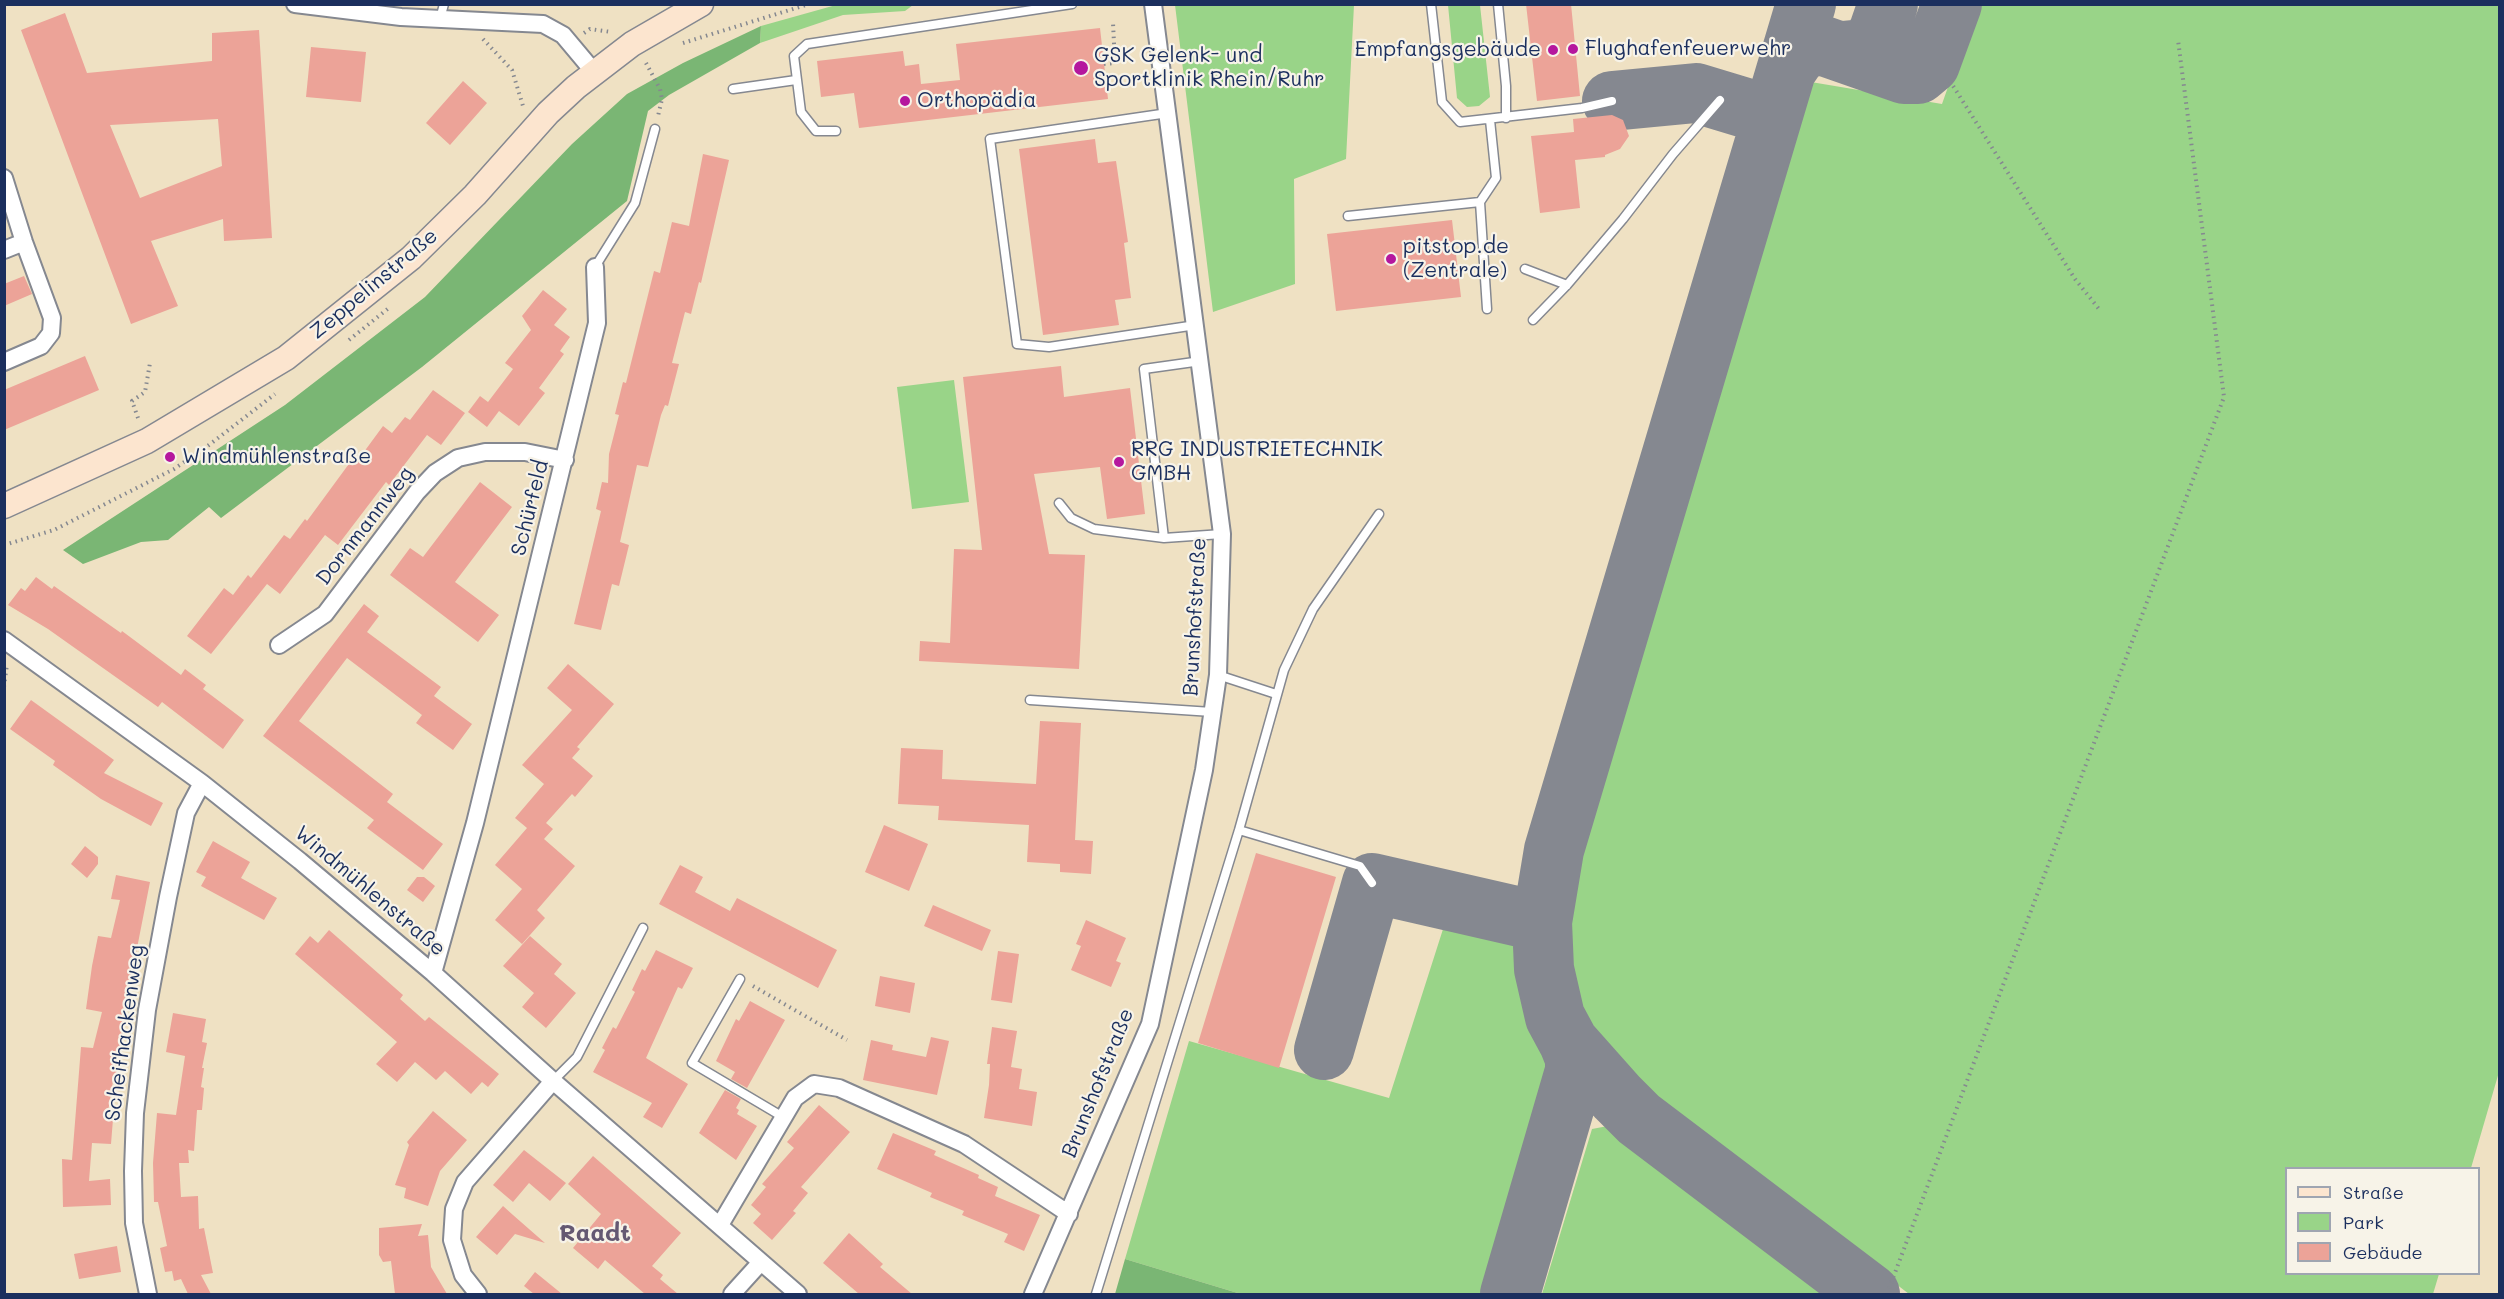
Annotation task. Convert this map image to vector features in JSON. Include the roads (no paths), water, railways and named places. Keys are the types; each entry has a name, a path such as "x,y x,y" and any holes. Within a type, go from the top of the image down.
{"main road":[{"name":"Zeppelinstraße","path":"4,506 147,441 285,358 411,258 475,195 548,113 594,72 632,44 701,4"}],"street":[{"path":"296,4 442,12 467,21 543,24 555,29 571,43 594,72"},
{"name":"Brunshofstraße","path":"1033,1294 1149,1024 1202,781 1218,675 1222,534 1197,325 1153,4"},
{"path":"4,178 24,242 52,318 51,333 41,346 4,362"},
{"path":"4,250 24,242"},
{"name":"Schürfeld","path":"433,973 475,824 566,460 597,323 595,267"},
{"name":"Dornmannweg","path":"279,645 325,614 417,492 435,473 458,458 485,452 525,452 566,460"},
{"name":"Windmühlenstraße","path":"4,640 202,783 433,973 553,1081 798,1294"},
{"name":"Scheifhackenweg","path":"148,1294 134,1223 135,1113 147,1010 168,897 186,813 202,783"},
{"path":"478,1294 463,1275 452,1240 454,1209 465,1182 553,1081"},
{"path":"720,1225 795,1098 814,1084 838,1088 964,1143 1069,1214"},
{"path":"732,1294 761,1262"}],"lane":[{"path":"836,131 816,131 801,112 794,56 807,44 1072,4"},
{"path":"1431,4 1442,102 1460,122 1582,108 1612,101"},
{"path":"1498,4 1506,118"},
{"path":"733,89 796,80"},
{"path":"1533,321 1568,285 1623,219 1672,154 1720,100"},
{"path":"1167,113 990,139 1017,344 1050,347 1197,325"},
{"path":"1487,309 1480,202 1496,178 1490,120"},
{"name":"Schürfeld","path":"595,267 635,203 655,129"},
{"path":"1348,216 1480,202"},
{"path":"1525,269 1568,285"},
{"path":"1164,538 1144,369 1201,361"},
{"path":"1059,503 1071,518 1094,529 1164,538 1222,534"},
{"path":"1096,1294 1239,830 1284,670 1314,609 1379,514"},
{"path":"1218,675 1276,694"},
{"path":"1030,700 1212,712"},
{"path":"1239,830 1360,866 1372,883"},
{"path":"553,1081 577,1057 643,928"},
{"path":"740,979 692,1063 783,1117"}],"place":[{"name":"Flughafenfeuerwehr","path":"1573,49"},
{"name":"Empfangsgebäude","path":"1553,50"},
{"name":"GSK Gelenk- und Sportklinik Rhein/Ruhr","path":"1081,68"},
{"name":"Orthopädia","path":"905,101"},
{"name":"pitstop.de (Zentrale)","path":"1391,259"},
{"name":"Windmühlenstraße","path":"170,457"},
{"name":"RRG INDUSTRIETECHNIK GMBH","path":"1119,462"}],"district":[{"name":"Raadt","path":"595,1234"}]}
